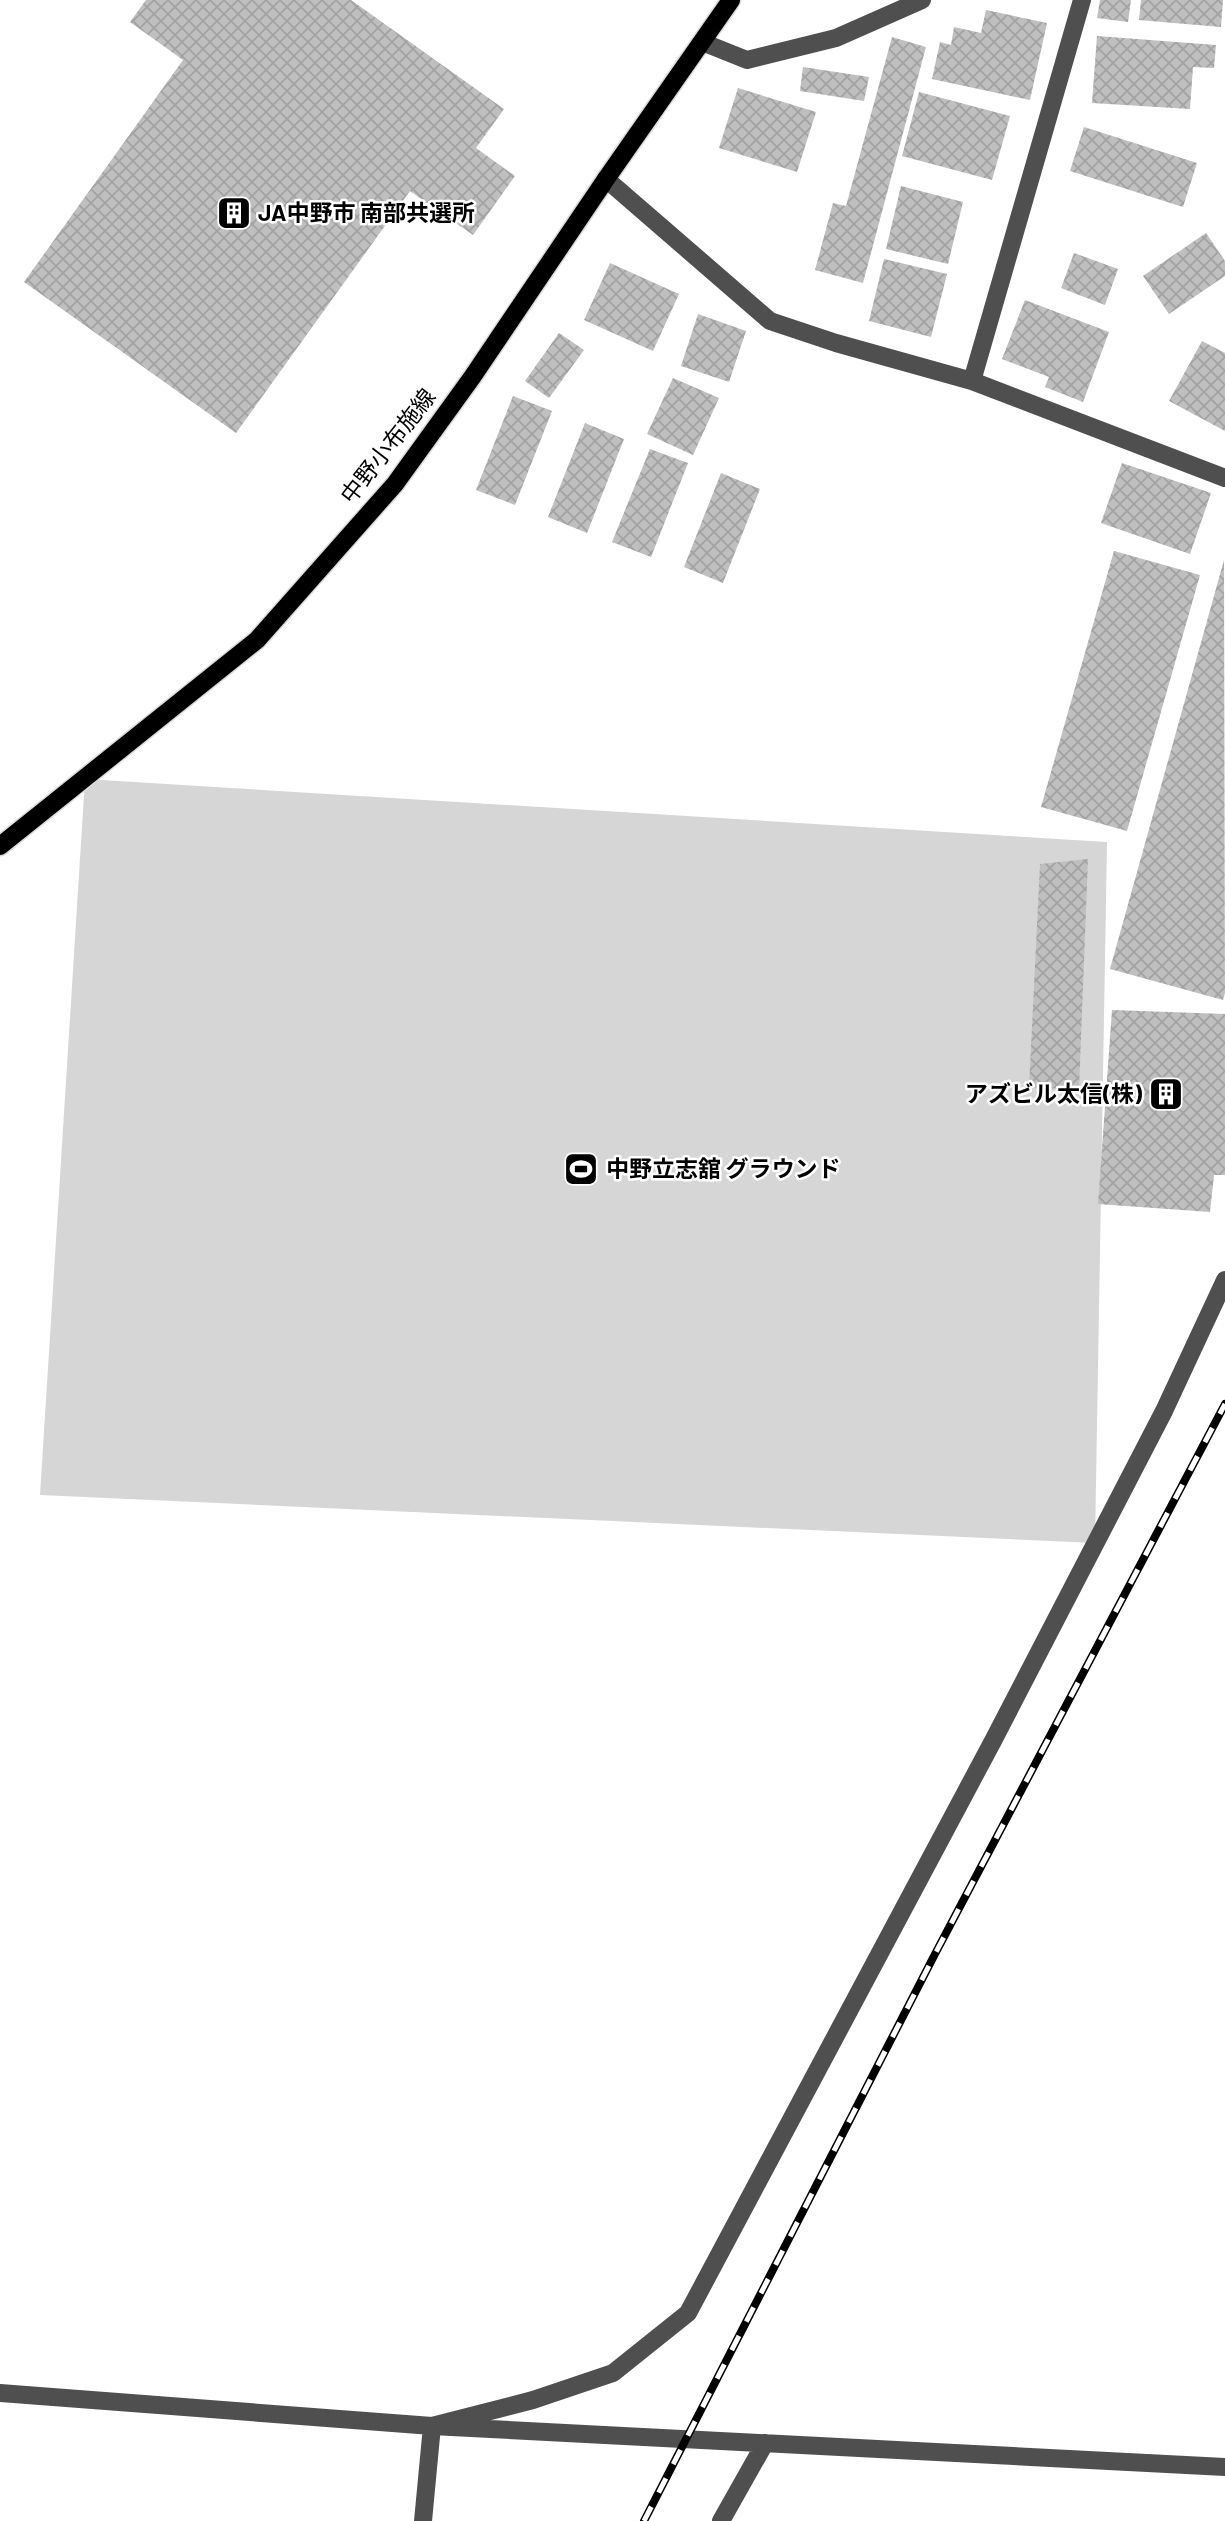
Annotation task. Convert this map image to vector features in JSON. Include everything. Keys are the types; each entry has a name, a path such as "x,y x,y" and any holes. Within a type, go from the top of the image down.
{"main road":[{"name":"中野小布施線","path":"0,846 257,640 395,484 473,376 731,0"}],"street":[{"path":"702,42 747,60 836,38 922,0"},
{"path":"972,381 1082,0"},
{"path":"606,179 770,321 836,343 972,381 1225,478"},
{"path":"432,2426 533,2400 613,2373 688,2313 994,1739 1152,1435 1225,1280"},
{"path":"0,2393 432,2426 1225,2467"},
{"path":"423,2521 432,2426"},
{"path":"721,2521 765,2443"}],"shaded area":[{"name":"中野立志舘 グラウンド","path":"85,779 1107,842 1095,1543 40,1495"}],"building":[{"name":"JA中野市 南部共選所","path":"146,0 351,0 504,109 476,148 515,176 473,235 410,191 236,433 24,282 183,60 130,22"},
{"path":"1100,0 1131,0 1128,22 1097,18"},
{"path":"1141,0 1223,0 1221,27 1139,20"},
{"path":"986,10 1047,23 1030,100 932,79 940,42 951,45 954,27 981,33"},
{"path":"1097,36 1216,45 1214,68 1193,67 1190,109 1092,103"},
{"path":"892,37 926,47 863,283 815,270 833,203 846,206"},
{"path":"803,67 869,77 864,101 800,91"},
{"path":"738,88 816,112 797,172 719,148"},
{"path":"919,92 1010,116 992,180 902,156"},
{"path":"1084,127 1197,163 1183,207 1070,171"},
{"path":"901,186 963,202 948,264 886,249"},
{"path":"1206,233 1225,261 1225,276 1169,314 1143,276"},
{"path":"1074,253 1118,269 1105,305 1061,288"},
{"path":"884,259 947,274 931,337 869,321"},
{"path":"610,263 679,294 653,351 584,320"},
{"path":"1025,300 1109,332 1083,402 1045,387 1049,377 1002,359"},
{"path":"698,314 746,331 729,382 681,366"},
{"path":"559,333 584,350 549,398 525,381"},
{"path":"1202,341 1225,353 1225,431 1169,401"},
{"path":"673,378 719,398 693,455 647,434"},
{"path":"513,396 552,411 515,505 476,490"},
{"path":"585,423 624,439 587,533 548,517"},
{"path":"650,449 688,463 651,557 612,542"},
{"path":"1122,463 1211,493 1190,554 1101,523"},
{"path":"721,473 760,489 723,583 684,567"},
{"path":"1114,551 1200,575 1127,831 1041,807"},
{"path":"1224,560 1225,993 1223,1000 1110,969"},
{"path":"1088,859 1079,1089 1029,1088 1040,864"},
{"name":"アズビル太信(株)","path":"1112,1010 1225,1014 1225,1175 1214,1175 1210,1212 1098,1204"}],"railway":[{"path":"644,2521 935,1954 1225,1404"}],"place":[{"name":"JA中野市 南部共選所","path":"234,213"},
{"name":"アズビル太信(株)","path":"1166,1094"},
{"name":"中野立志舘 グラウンド","path":"581,1169"}]}
